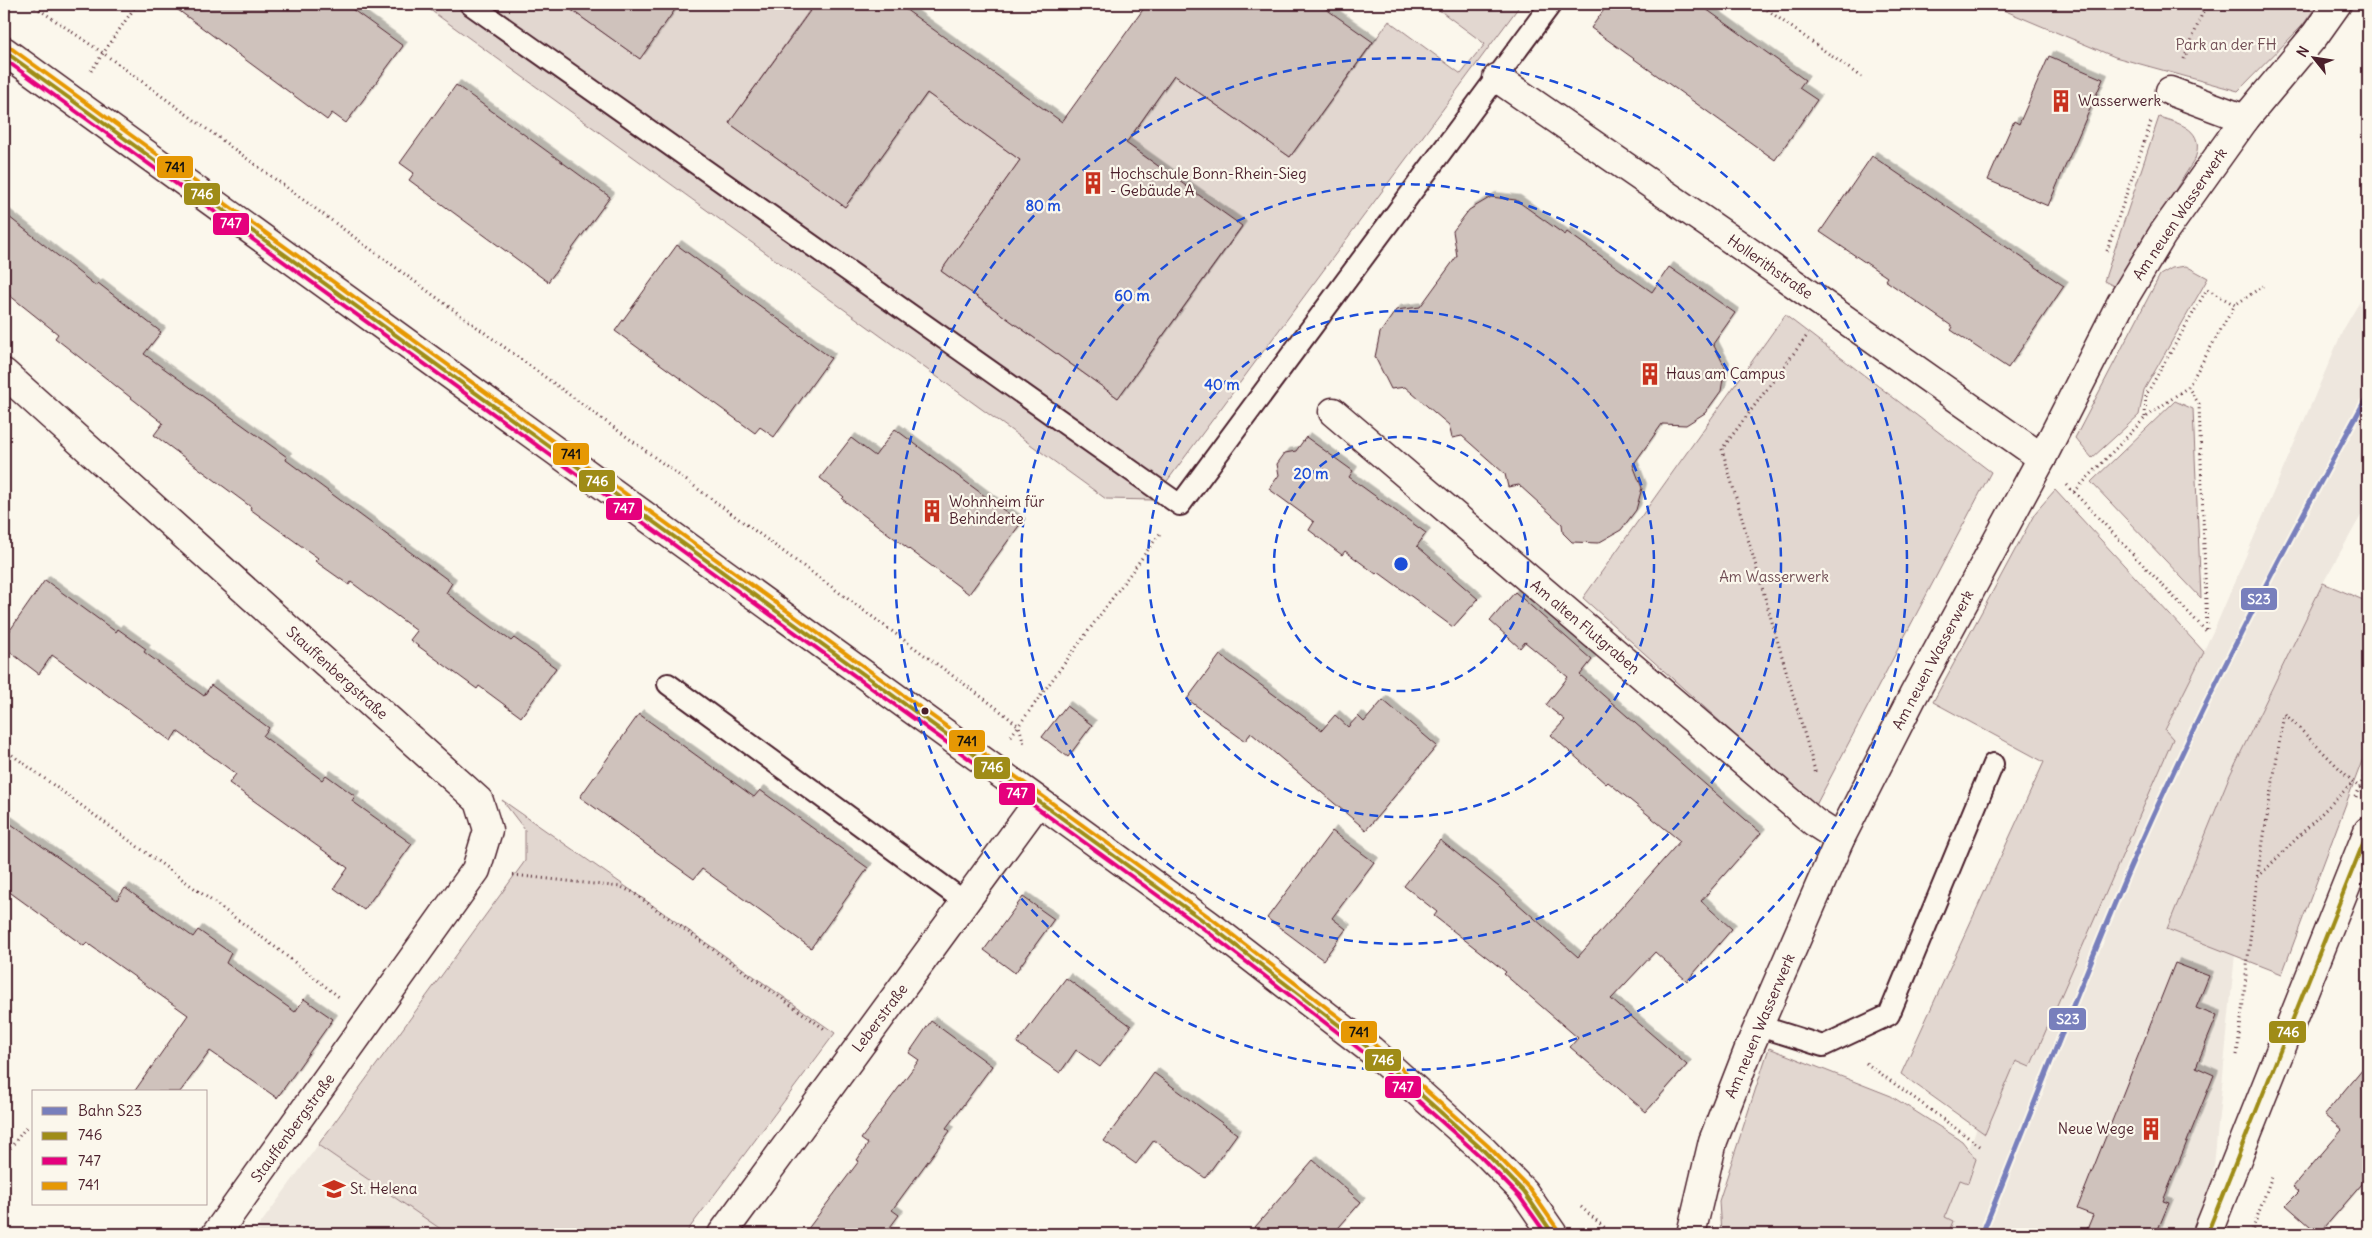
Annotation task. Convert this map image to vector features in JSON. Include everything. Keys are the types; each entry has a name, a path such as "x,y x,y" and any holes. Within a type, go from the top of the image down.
{"street":[{"name":"Am neuen Wasserwerk","path":"1691,1234 1712,1141 1759,1026 1840,839 1913,696 2042,458 2121,303 2162,235 2245,119 2315,35 2337,4"},
{"path":"4,51 988,767 1208,924 1371,1050 1484,1151 1524,1192 1553,1234"},
{"name":"Hollerithstraße","path":"1497,78 2042,458"},
{"path":"2170,91 2245,119"},
{"name":"Stauffenbergstraße","path":"4,373 479,801 488,830 476,870 216,1234"},
{"name":"Am alten Flutgraben","path":"1334,412 1814,822 1840,839"},
{"name":"Leberstraße","path":"722,1234 1038,802"},
{"path":"2207,1234 2368,831"}],"lane":[{"path":"470,4 1180,504 1551,4"},
{"path":"668,684 965,902"},
{"path":"1759,1026 1823,1046 1888,1015 1994,764"}],"path":[{"path":"31,4 103,53 1019,726"},
{"path":"72,101 137,4"},
{"path":"1758,4 1861,77"},
{"path":"2107,252 2150,122 2170,91 2206,4"},
{"path":"2074,492 2145,418 2188,387 2235,305 2263,286"},
{"path":"2145,418 2146,395 2208,290 2235,305"},
{"path":"1818,782 1722,450 1828,307"},
{"path":"2042,458 2207,632 2199,404 2188,387"},
{"path":"988,767 1180,504"},
{"path":"2236,1064 2257,878 2284,714 2353,782 2368,794"},
{"path":"4,749 275,947 369,1021"},
{"path":"2257,878 2353,782"},
{"path":"476,870 621,887 632,892 855,1051"},
{"path":"1854,1032 1866,1065 1980,1146"},
{"path":"4,1156 27,1126"}],"shaded area":[{"path":"2368,288 2368,503 2323,583 2229,777 2167,929 2235,954 2213,1176 2191,1234 1936,1234 1983,1112 2218,621 2343,330"},
{"name":"St. Helena","path":"318,1145 448,1234 253,1234"}],"green space":[{"path":"422,4 563,4 639,58 679,4 799,4 809,11 729,123 845,207 927,93 1020,160 941,271 1118,398 1242,227 1126,143 1174,75 1290,157 1389,21 1461,74 1485,44 1431,4 1521,4 1153,500 1106,499"},
{"name":"Park an der FH","path":"1989,4 2318,4 2302,26 2238,91 2115,57"},
{"path":"2159,117 2176,122 2194,135 2197,141 2195,159 2114,286 2104,281"},
{"path":"2186,266 2208,278 2144,390 2139,415 2092,458 2075,438 2160,275 2172,268"},
{"name":"Am Wasserwerk","path":"1785,315 1991,472 1815,807 1583,598"},
{"path":"2175,401 2193,409 2201,598 2091,482"},
{"path":"2055,490 2204,652 2165,730 2173,739 2030,1067 2016,1061 1985,1134 1901,1074 2044,762 1933,702 2035,513"},
{"path":"2323,583 2368,602 2368,745 2282,974 2167,929 2229,777"},
{"path":"502,800 835,1033 685,1234 448,1234 318,1145 525,861 525,830"},
{"path":"1769,1048 1891,1096 1962,1141 1976,1159 1968,1183 1960,1180 1945,1217 1953,1221 1948,1234 1721,1234 1719,1201"}],"building":[{"path":"170,4 345,4 403,46 346,123 332,113 327,120"},
{"path":"563,4 679,4 640,59"},
{"name":"Hochschule Bonn-Rhein-Sieg - Gebäude A","path":"815,4 898,4 1062,122 1147,4 1319,4 1373,42 1290,157 1174,75 1126,143 1242,226 1118,398 941,271 1020,160 927,93 845,207 729,123"},
{"path":"1608,4 1699,4 1805,80 1799,88 1817,100 1775,160 1591,28"},
{"path":"2049,56 2103,79 2048,206 1988,180 2014,121 2019,124"},
{"path":"456,85 610,197 548,282 409,180 414,173 400,163"},
{"path":"1872,156 2064,286 2008,368 1951,330 1953,327 1885,280 1887,277 1820,232"},
{"name":"Haus am Campus","path":"1491,197 1516,200 1565,235 1567,232 1652,292 1669,267 1735,313 1713,344 1725,367 1721,391 1705,413 1686,425 1662,424 1633,465 1642,488 1636,510 1621,530 1598,543 1572,542 1563,533 1562,524 1519,485 1508,487 1505,474 1462,436 1452,438 1449,425 1405,387 1391,389 1375,357 1380,333 1396,310 1420,307 1457,256 1453,231 1469,210"},
{"path":"4,213 96,286 98,283 161,332 144,354 287,457 286,460 452,583 446,593 511,641 514,638 556,668 521,717 479,686 477,689 410,640 417,631 351,582 349,585 315,561 318,558 250,509 251,507 154,435 163,423 55,338 58,334 4,291"},
{"path":"677,245 831,358 774,437 760,427 755,433 615,331"},
{"name":"Wohnheim für Behinderte","path":"895,429 1021,523 969,594 842,499 844,497 820,478 851,438 875,456"},
{"path":"1306,437 1353,471 1349,477 1426,533 1417,546 1478,599 1453,627 1378,572 1376,574 1345,551 1342,555 1309,530 1314,522 1269,489 1279,475 1277,464 1285,453 1296,451"},
{"path":"45,580 116,632 118,629 146,649 144,652 204,696 211,685 269,728 263,736 322,780 326,775 355,796 352,801 412,844 364,910 334,888 348,868 229,783 236,774 206,752 177,731 171,741 52,655 39,674 10,652 6,636"},
{"path":"1515,592 1592,660 1580,675 1761,833 1701,901 1732,929 1687,981 1655,952 1611,999 1687,1065 1646,1112 1570,1047 1578,1038 1504,974 1506,972 1434,916 1437,912 1404,886 1440,840 1499,887 1578,957 1680,841 1608,782 1606,784 1551,735 1565,720 1546,705 1568,677 1525,642 1520,648 1490,621"},
{"path":"1220,655 1322,730 1335,715 1348,727 1358,716 1364,722 1383,700 1437,746 1366,830 1251,733 1245,741 1187,699"},
{"path":"1066,706 1092,725 1068,757 1042,737"},
{"path":"639,714 754,797 760,790 868,868 811,948 702,869 694,879 580,797"},
{"path":"4,819 117,900 125,888 193,937 198,930 231,953 226,963 295,1012 304,999 333,1019 277,1098 210,1051 181,1090 135,1090 188,1015 87,943 84,946 4,888"},
{"path":"1332,831 1374,862 1332,918 1346,929 1323,960 1267,918"},
{"path":"1023,897 1054,919 1015,973 984,950"},
{"name":"Neue Wege","path":"2175,963 2209,976 2196,1008 2217,1016 2196,1067 2214,1075 2163,1201 2169,1203 2156,1234 2085,1234 2093,1215 2077,1209"},
{"path":"1066,978 1131,1026 1100,1067 1076,1050 1060,1073 1017,1043"},
{"path":"931,1021 992,1066 946,1128 950,1131 892,1210 899,1215 885,1234 804,1234 859,1161 857,1160 868,1144 861,1139 919,1060 909,1053"},
{"path":"2368,1062 2368,1177 2319,1234 2286,1205 2299,1192 2293,1187 2342,1130 2324,1115"},
{"path":"1154,1073 1237,1134 1205,1178 1154,1140 1136,1164 1104,1141"},
{"path":"1313,1160 1361,1202 1333,1234 1249,1234"}],"rail line":[{"name":"S23","path":"1982,1234 2091,962 2155,811 2242,631 2368,395"}],"transit line":[{"name":"741","path":"8,46 1212,919 1375,1045 1488,1146 1529,1188 1558,1230"},
{"name":"746","path":"4,51 1208,924 1371,1050 1484,1151 1524,1192 1553,1234"},
{"name":"747","path":"4,59 1204,929 1367,1055 1480,1156 1519,1196 1546,1234"},
{"name":"746","path":"2207,1234 2368,831"}],"place":[{"name":"Wasserwerk","path":"2061,101"},
{"name":"Hochschule Bonn-Rhein-Sieg - Gebäude A","path":"1093,183"},
{"name":"Haus am Campus","path":"1650,374"},
{"name":"Wohnheim für Behinderte","path":"932,511"},
{"name":"Neue Wege","path":"2151,1129"},
{"name":"St. Helena","path":"334,1189"}]}
